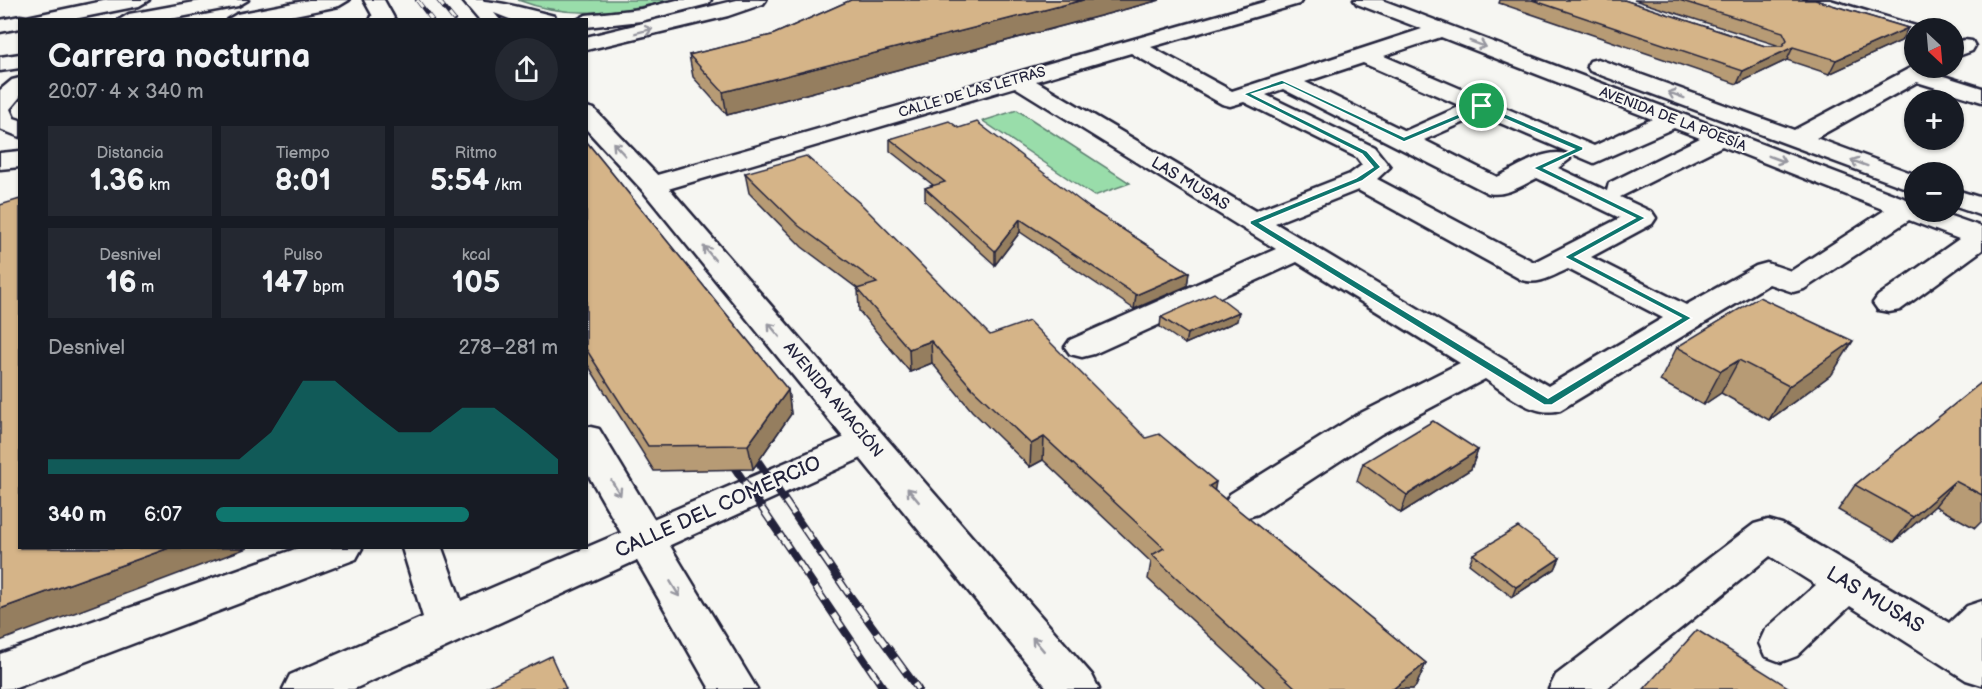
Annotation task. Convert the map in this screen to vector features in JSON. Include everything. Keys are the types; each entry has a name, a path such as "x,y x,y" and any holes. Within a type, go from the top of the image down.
{"main road":[{"path":"45,18 138,0"},
{"path":"32,18 138,0"},
{"path":"140,18 238,0"},
{"path":"247,18 339,0"},
{"path":"472,0 488,18"},
{"path":"478,0 510,13 536,18"},
{"path":"588,21 641,15 701,0"},
{"path":"588,44 721,12 756,0"},
{"name":"CALLE DE LAS LETRAS","path":"652,185 1292,0"},
{"name":"AVENIDA DE LA POESÍA","path":"1365,0 1721,137 1904,194"},
{"name":"AVENIDA DE LA POESÍA","path":"1420,0 1796,139 1904,193"},
{"path":"1820,0 1812,3 1904,29"},
{"path":"0,24 18,20"},
{"path":"1231,99 1441,30"},
{"path":"0,43 18,39"},
{"path":"1133,46 1231,99 1365,152 1377,167 1359,180 1253,222"},
{"path":"1363,55 1594,154 1673,119"},
{"path":"0,64 18,61"},
{"path":"1796,139 1908,78"},
{"path":"1939,78 1982,95"},
{"name":"LAS MUSAS","path":"1017,79 1548,402 1688,318"},
{"path":"1285,81 1497,187 1580,148"},
{"path":"0,106 2,100 18,87"},
{"path":"1404,140 1482,106"},
{"path":"0,112 4,122 18,129"},
{"name":"AVENIDA AVIACIÓN","path":"588,116 652,185 1076,689"},
{"path":"1618,189 1721,137"},
{"path":"0,149 18,148"},
{"path":"0,161 18,159"},
{"path":"1359,180 1533,274 1642,218 1537,168"},
{"path":"1568,257 1688,318 1767,272 1793,284 1904,201"},
{"path":"1964,201 1982,208"},
{"name":"AVENIDA DE LA POESÍA","path":"1955,222 1981,237"},
{"path":"1889,303 1981,237"},
{"path":"1082,347 1299,250"},
{"path":"1244,504 1368,425 1486,364"},
{"path":"588,441 734,689"},
{"name":"CALLE DEL COMERCIO","path":"306,689 866,441"},
{"name":"LAS MUSAS","path":"1572,689 1768,535 1847,583 1973,644"},
{"path":"0,674 339,549"},
{"path":"422,549 448,626"},
{"path":"1781,643 1847,583"}],"green space":[{"path":"518,0 673,0 614,11 575,12 537,6"},
{"path":"1017,110 1130,183 1094,196 983,121"}],"building":[{"path":"851,0 1083,0 723,92 689,55 772,35"},
{"path":"1532,0 1624,0 1765,46 1782,46 1787,40 1783,32 1679,0 1815,0 1904,27 1904,30 1836,60 1793,47 1743,71"},
{"path":"949,121 959,128 977,122 1091,209 1189,272 1136,295 1020,219 995,251 925,188 945,182 890,139"},
{"path":"588,143 788,390 748,445 648,446 588,352"},
{"path":"806,156 863,206 990,335 1029,321 1146,438 1159,434 1216,482 1209,486 1426,663 1393,689 1297,689 1152,555 1164,548 1044,437 1031,444 972,388 931,341 909,349 857,289 877,283 799,226 745,173"},
{"path":"18,200 18,549 166,549 0,609 0,205"},
{"path":"1214,293 1239,312 1187,334 1161,317"},
{"path":"1759,297 1853,341 1789,386 1739,360 1721,371 1677,347"},
{"path":"1982,382 1982,495 1955,481 1913,517 1855,485"},
{"path":"1433,421 1478,450 1407,495 1363,463"},
{"path":"1518,527 1560,558 1516,587 1473,554"},
{"path":"1697,630 1791,689 1644,689"},
{"path":"551,656 566,689 483,689"}],"railway":[{"path":"417,0 430,18"},
{"path":"438,0 452,18"},
{"path":"749,448 848,593 918,689"},
{"path":"726,455 884,689"}],"route":[{"path":"1285,81 1404,140 1482,106 1580,148 1537,168 1642,218 1568,257 1688,318 1548,402 1253,222 1359,180 1377,167 1365,152 1246,94 1285,81"}]}
